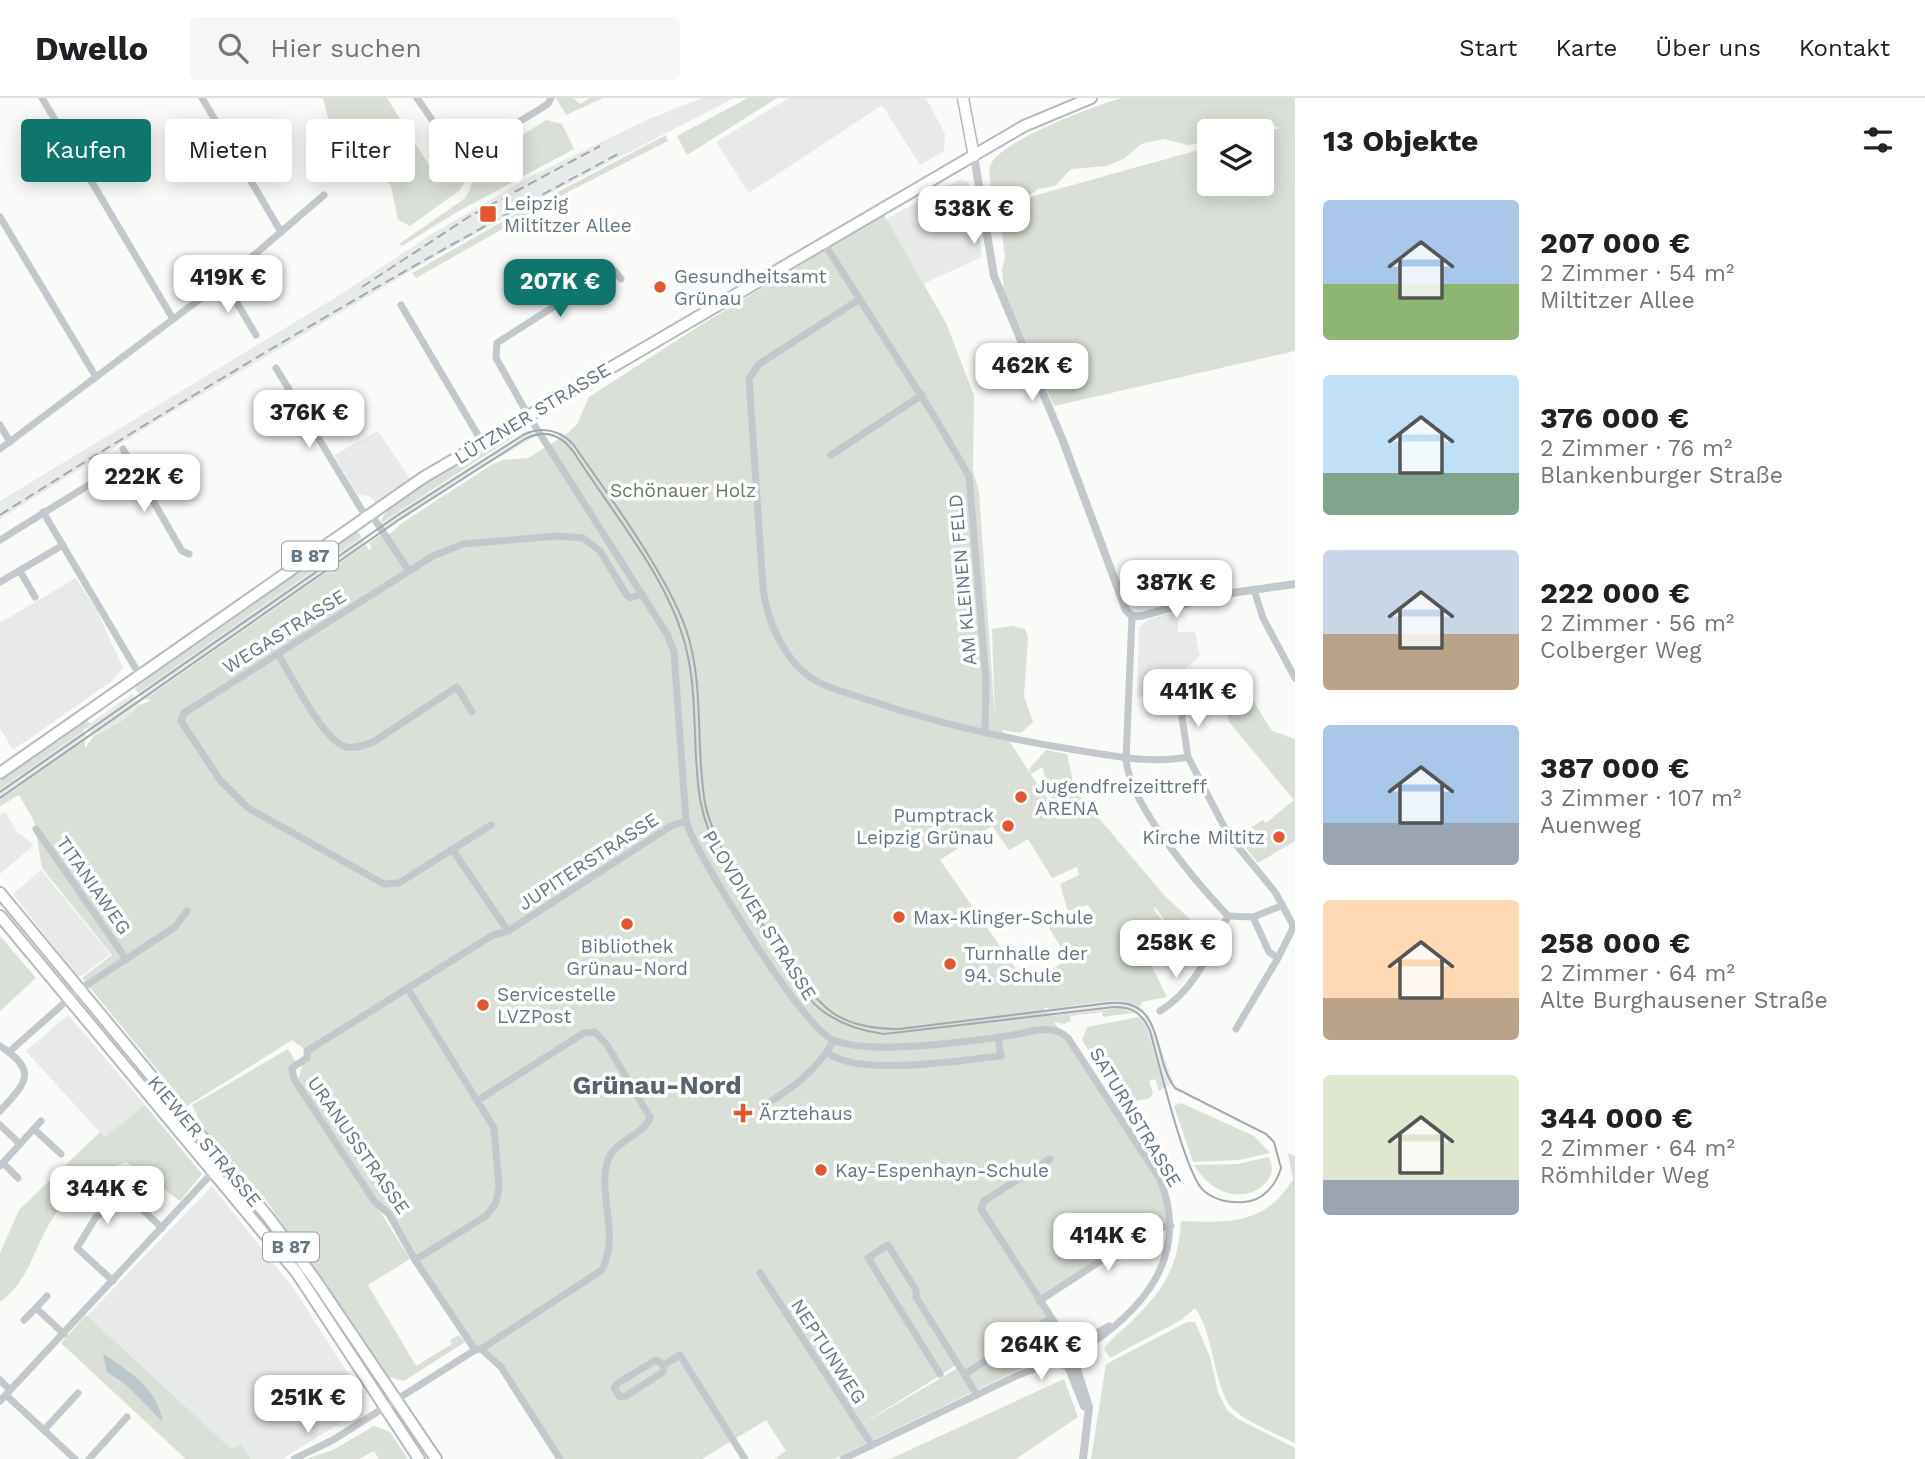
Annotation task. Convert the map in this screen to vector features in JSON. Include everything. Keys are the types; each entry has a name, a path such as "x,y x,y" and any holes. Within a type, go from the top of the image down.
{"main road":[{"path":"963,98 974,156"},
{"name":"LÜTZNER STRASSE","path":"0,772 369,516 482,442 1044,116 1091,98"},
{"name":"KIEWER STRASSE","path":"0,893 269,1218 314,1278 436,1459"},
{"name":"KIEWER STRASSE","path":"0,916 215,1171 297,1273 419,1459"}],"street":[{"path":"42,98 173,319"},
{"path":"202,98 281,232"},
{"path":"417,98 458,159 548,104 551,98"},
{"path":"974,156 994,276 1063,441 1126,610 1132,616 1126,759 1133,788 1164,837 1228,915 1253,917 1281,906"},
{"path":"0,449 224,281 324,195"},
{"path":"0,217 96,377"},
{"name":"AM KLEINEN FELD","path":"824,243 922,396 969,477 986,679 985,733"},
{"name":"PLOVDIVER STRASSE","path":"621,279 615,271 608,272 497,343 496,358 528,415 667,634 674,652 686,821 696,846 788,991 818,1031 834,1040"},
{"path":"224,281 256,335"},
{"path":"860,299 774,354 751,374 763,588 767,613 789,655 817,682 907,713 985,733 1126,759 1188,757"},
{"path":"401,305 482,442"},
{"path":"276,368 369,516 409,571"},
{"path":"831,455 922,396"},
{"path":"0,425 10,442"},
{"path":"123,449 182,551 189,554"},
{"path":"0,540 129,460"},
{"path":"43,512 139,674"},
{"name":"WEGASTRASSE","path":"452,849 399,883 384,884 248,808 220,780 181,722 184,713 433,556 463,544 564,535 593,544 630,597 642,594"},
{"path":"0,582 63,545"},
{"path":"20,571 36,597"},
{"path":"1132,616 1195,600 1295,584"},
{"path":"1254,590 1263,618 1295,678"},
{"path":"278,654 326,731 345,747 360,747 373,742 457,687 471,712"},
{"path":"1180,704 1188,757 1229,836 1275,892 1294,928 1237,1029"},
{"name":"JUPITERSTRASSE","path":"408,989 495,934 508,931 671,826 686,821"},
{"path":"452,849 491,825"},
{"name":"TITANIAWEG","path":"36,829 126,959"},
{"name":"JUPITERSTRASSE","path":"452,849 508,931"},
{"name":"TITANIAWEG","path":"10,1051 79,990 175,927 187,911"},
{"path":"1160,1012 1175,1002 1196,979 1228,915"},
{"path":"1253,917 1269,952 1278,958"},
{"path":"408,989 478,1100 496,1136 499,1187 496,1203 486,1216 415,1259"},
{"name":"URANUSSTRASSE","path":"408,989 307,1051 307,1058 292,1068 292,1074 374,1200 389,1214 415,1259 478,1349"},
{"name":"SATURNSTRASSE","path":"998,1037 1049,1029 1060,1031 1068,1038 1160,1179 1170,1204 1168,1254 1161,1274 1133,1309 1078,1348"},
{"path":"295,1459 333,1440 602,1270 610,1254 606,1164 613,1147 644,1127 650,1116 607,1045 599,1035 589,1032 478,1100"},
{"path":"762,1107 800,1083 828,1053 834,1040 876,1047 998,1037 1001,1056 940,1062 859,1064 828,1053"},
{"path":"0,1046 10,1051 25,1070 26,1082 0,1111"},
{"path":"18,1178 1,1165 41,1122"},
{"path":"0,1125 20,1144"},
{"path":"34,1129 61,1154"},
{"path":"1050,1158 984,1200 981,1209 1062,1342 1078,1348 1071,1364 1088,1422 1083,1459"},
{"path":"5,1395 215,1171"},
{"path":"113,1281 77,1248 96,1217 122,1198 131,1199 162,1228"},
{"path":"1039,1301 1148,1230 1171,1226"},
{"path":"940,1374 868,1258 888,1245 916,1290 916,1297 977,1395"},
{"name":"NEPTUNWEG","path":"760,1273 872,1446"},
{"path":"24,1320 47,1296"},
{"path":"36,1308 64,1334"},
{"path":"965,1374 1049,1319"},
{"path":"843,1459 1055,1357 1062,1342"},
{"path":"478,1349 501,1367 560,1459"},
{"path":"664,1364 680,1355 745,1459"},
{"path":"1055,1357 1071,1364"},
{"path":"656,1360 664,1364 663,1372 626,1396 620,1397 616,1394 614,1388 618,1383 656,1360"},
{"path":"0,1380 5,1395 71,1458"},
{"path":"44,1430 78,1393"},
{"path":"89,1459 127,1417"}],"shaded area":[{"path":"703,98 734,98 438,255 157,421 0,519 0,501 343,293 435,232 533,175 649,119"},
{"path":"789,98 926,98 945,134 944,151 920,165 882,105 749,193 716,142"},
{"path":"961,179 968,182 973,192 982,257 923,284 886,219"},
{"path":"528,430 536,436 473,473 386,530 381,523"},
{"path":"378,431 411,480 376,503 369,496 357,494 334,455"},
{"path":"361,537 366,545 143,699 138,693"},
{"path":"76,578 97,611 123,668 112,681 13,750 0,728 0,623"},
{"path":"1178,611 1178,632 1195,632 1200,656 1178,675 1178,680 1162,682 1137,699 1139,628 1149,619"},
{"path":"132,694 140,705 123,720 93,737 86,726"},
{"path":"83,731 88,738 0,800 0,789"},
{"path":"5,812 17,832 34,845 0,874 0,815"},
{"path":"41,870 110,954 82,976 77,976 13,894"},
{"path":"1116,1000 1136,1003 1145,1011 1134,1014 1112,1008 898,1035"},
{"path":"68,1015 145,1105 105,1138 26,1051"},
{"path":"1149,1015 1174,1083 1164,1087 1140,1018"},
{"path":"212,1186 294,1289 363,1397 359,1411 282,1459 186,1459 61,1343"},
{"path":"103,1354 141,1382 155,1400 163,1422 124,1383 107,1372"}],"green space":[{"path":"323,98 387,98 400,119 328,119"},
{"path":"556,98 573,98 580,104 590,98 603,98 566,115"},
{"path":"748,98 777,98 687,155 677,136"},
{"path":"1122,98 1295,98 1295,351 1054,406 1004,290 1002,269 1005,259 999,207 996,207 990,169 998,155 1012,145 1071,116"},
{"path":"546,120 562,124 574,149 523,176 523,135"},
{"path":"666,135 668,141 568,192 416,278 412,273 510,217"},
{"path":"415,143 429,165 429,182 464,182 460,190 410,226 398,220 388,182 415,182"},
{"path":"472,182 513,182 402,246 399,244 464,199"},
{"name":"Schönauer Holz","path":"884,215 947,325 974,396 973,470 979,492 995,719 992,629 1012,626 1025,629 1028,637 1024,696 1033,722 1021,733 1002,730 1049,802 1052,799 1042,767 1031,774 1029,769 1046,750 1067,754 1075,790 1164,895 1193,922 1178,938 1155,907 1154,910 1167,927 1139,941 1167,997 1141,1002 1142,1006 1116,1000 1050,1009 1043,1007 1050,1016 1121,1008 1133,1013 1103,1017 1102,1012 1070,1016 1071,1021 1064,1024 1054,1022 1160,1179 1171,1226 1148,1230 1039,1301 1050,1319 965,1374 958,1364 856,1428 956,1369 963,1378 1045,1327 1049,1342 1047,1356 834,1459 774,1459 786,1451 766,1420 702,1459 561,1459 501,1367 481,1349 475,1350 389,1214 374,1202 410,1259 368,1285 416,1366 452,1344 450,1340 459,1335 465,1342 404,1381 389,1377 268,1203 203,1127 192,1105 288,1049 296,1062 289,1069 297,1083 307,1051 292,1040 187,1106 82,978 112,955 42,868 34,821 19,795 0,806 0,800 85,740 85,748 93,737 123,720 140,705 152,700 145,699 366,545 369,550 372,548 369,543 380,535 384,539 402,523 491,465 503,460 528,458 568,433 577,424 589,397 699,326","holes":["992,826 1009,850 1028,839 1052,878 1077,867 1079,875 1060,884 1068,911 1088,905 1092,911 1067,917 1068,924 1049,928 1068,959 1027,985 940,860"]},
{"path":"517,432 518,434 381,523 386,512 418,487"},
{"path":"357,530 361,537 138,693 135,688 152,671"},
{"path":"1247,691 1272,731 1295,739 1295,841 1258,863 1245,847 1254,841 1247,830 1263,820 1266,823 1294,800 1229,722 1224,699"},
{"path":"87,720 90,724 83,731 0,789 0,781"},
{"path":"0,936 36,978 0,1011"},
{"path":"1139,1017 1146,1027 1164,1087 1159,1091 1155,1079 1149,1081 1153,1093 1150,1098 1123,1104 1082,1040 1087,1027"},
{"path":"1181,1103 1254,1136 1270,1153 1240,1160 1193,1162 1174,1106"},
{"path":"145,1105 202,1174 180,1201 126,1162 98,1175 75,1192 56,1213 20,1282 0,1302 0,1253 19,1210 100,1132 105,1137"},
{"path":"1288,1153 1295,1156 1295,1443 1254,1424 1233,1409 1226,1400 1207,1332 1195,1308 1181,1320 1110,1358 1104,1349 1143,1310 1168,1276 1177,1252 1181,1221 1230,1221 1258,1213 1271,1205 1293,1179"},
{"path":"1268,1157 1272,1167 1270,1177 1263,1186 1239,1195 1224,1192 1209,1182 1194,1165 1238,1164"},
{"path":"86,1315 231,1449 241,1445 250,1459 186,1459 61,1343"},
{"path":"1187,1322 1195,1322 1210,1357 1218,1392 1227,1410 1238,1419 1295,1448 1295,1459 1091,1459 1106,1364"},
{"path":"1064,1379 1078,1417 1016,1459 890,1459"},
{"path":"374,1426 390,1432 408,1459 379,1459 374,1451 359,1459 306,1459 333,1450"}],"tram line":[{"path":"0,792 398,515 523,435 537,430 550,430 573,444 651,559 677,607 686,629 696,672 702,781 711,825 757,916 816,998 833,1013 848,1021 890,1029 1109,1003 1127,1004 1140,1010 1149,1019 1175,1088 1266,1134 1274,1142 1281,1168 1268,1191 1251,1201 1222,1200 1203,1190 1180,1140 1150,1031 1140,1015 1127,1008 1114,1007 884,1034 843,1023 820,1009 806,995 740,893 720,857 705,819 697,778 691,672 687,651 672,608 634,540 575,454 565,442 553,435 540,434 525,439 400,519 0,798"}],"railway":[{"path":"362,287 470,216 600,146"},
{"path":"0,515 308,328 464,238 622,152"}],"place":[{"name":"Leipzig Miltitzer Allee","path":"488,214"},
{"name":"Gesundheitsamt Grünau","path":"660,287"},
{"name":"Jugendfreizeittreff ARENA","path":"1021,797"},
{"name":"Pumptrack Leipzig Grünau","path":"1008,826"},
{"name":"Kirche Miltitz","path":"1279,837"},
{"name":"Max-Klinger-Schule","path":"899,917"},
{"name":"Bibliothek Grünau-Nord","path":"627,924"},
{"name":"Turnhalle der 94. Schule","path":"950,964"},
{"name":"Servicestelle LVZPost","path":"483,1005"},
{"name":"Ärztehaus","path":"743,1113"},
{"name":"Kay-Espenhayn-Schule","path":"821,1170"}],"district":[{"name":"Grünau-Nord","path":"657,1085"}]}
